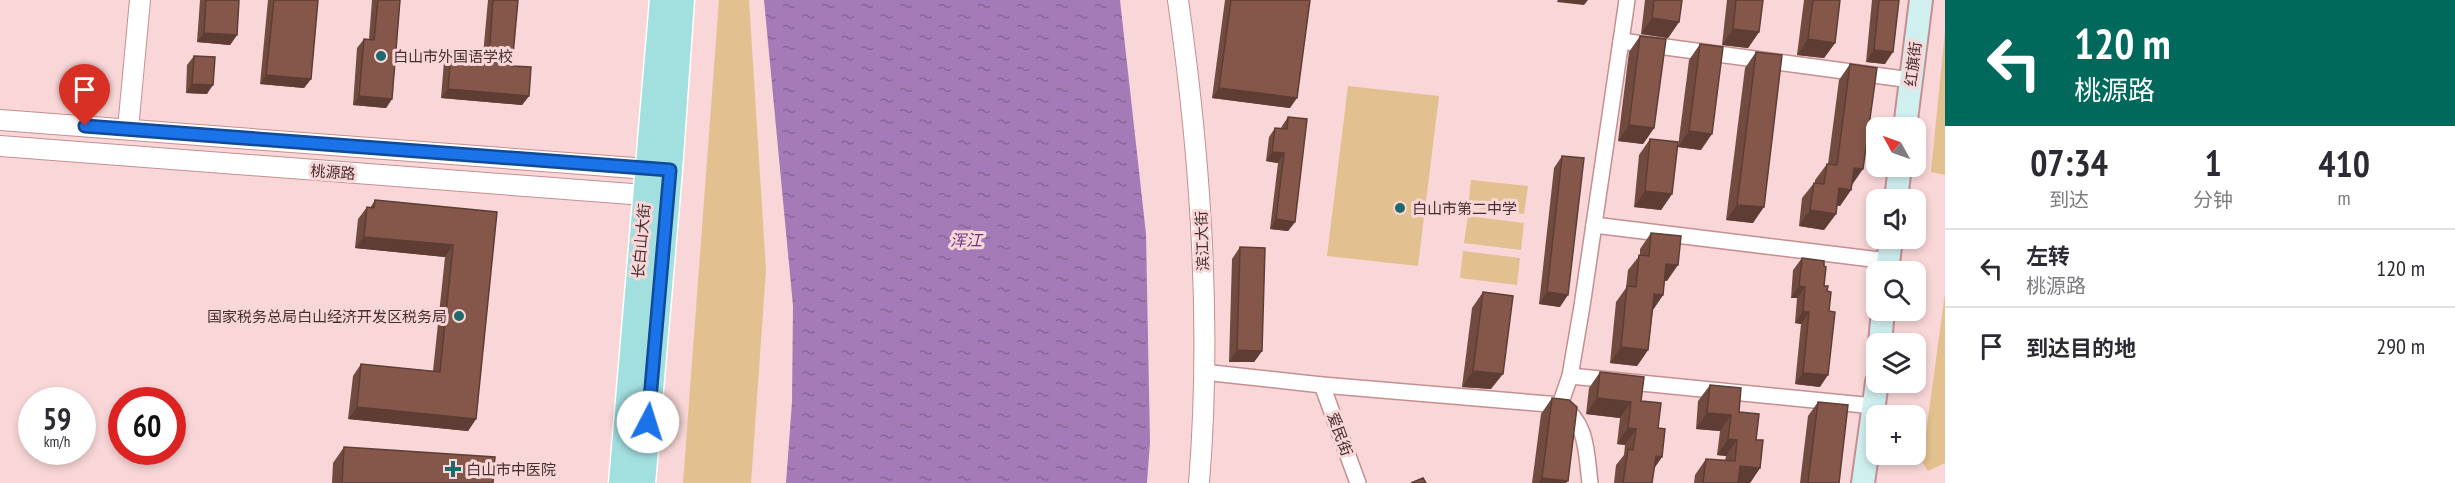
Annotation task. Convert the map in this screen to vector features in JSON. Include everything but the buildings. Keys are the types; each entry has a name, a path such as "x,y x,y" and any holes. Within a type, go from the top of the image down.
{"main road":[{"name":"长白山大街","path":"643,483 658,170 662,0"},
{"name":"长白山大街","path":"658,170 682,0"},
{"name":"红旗街","path":"1906,117 1921,0"},
{"name":"长白山大街","path":"621,483 656,196"},
{"path":"1863,483 1866,462"}],"street":[{"path":"128,129 140,0"},
{"name":"滨江大街","path":"1178,0 1197,147 1203,232 1203,425 1199,483"},
{"path":"1560,405 1570,376 1627,0"},
{"path":"1621,41 1911,80"},
{"name":"桃源路","path":"0,120 658,170"},
{"name":"桃源路","path":"0,146 656,196"},
{"path":"1594,225 1888,257"},
{"path":"1203,372 1322,385 1560,405 1572,412 1582,427 1590,483"},
{"path":"1570,376 1866,405"},
{"name":"爱民街","path":"1322,385 1358,483"}],"shaded area":[{"path":"719,0 749,0 766,270 751,483 683,483"},
{"path":"1945,30 1945,175 1931,172"},
{"path":"1348,86 1439,96 1418,266 1327,256"},
{"path":"1471,180 1528,186 1524,214 1468,207"},
{"path":"1468,216 1524,223 1521,250 1464,243"},
{"path":"1463,251 1520,258 1517,285 1460,278"},
{"path":"1945,293 1945,463 1928,471 1924,465 1926,465 1926,433"}],"water":[{"name":"浑江","path":"764,0 1120,0 1146,234 1150,442 1147,483 786,483 792,402 793,306"}],"place":[{"name":"白山市外国语学校","path":"381,56"},
{"name":"白山市第二中学","path":"1400,208"},
{"name":"国家税务总局白山经济开发区税务局","path":"459,316"},
{"name":"白山市中医院","path":"453,469"}],"route":[{"path":"85,126 646,170 670,170 648,422"}]}
